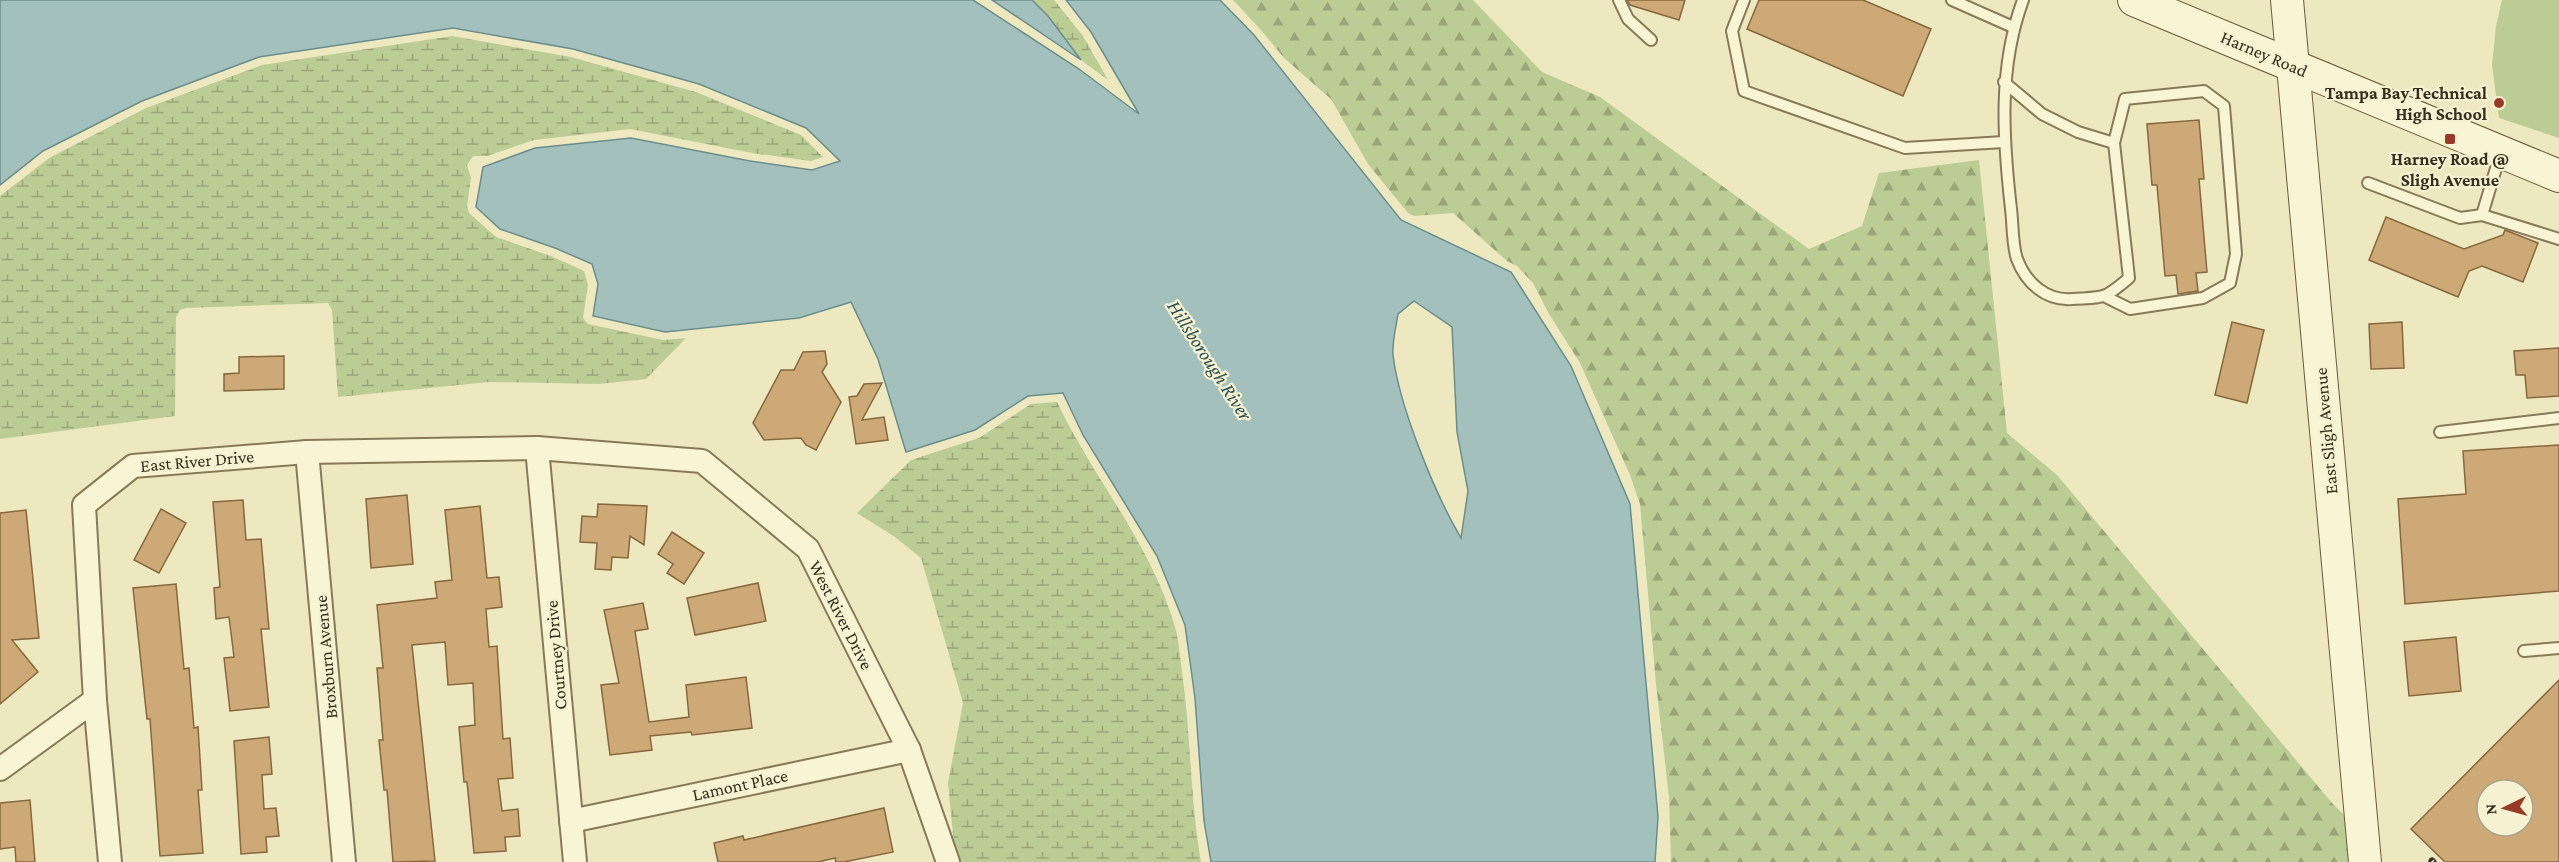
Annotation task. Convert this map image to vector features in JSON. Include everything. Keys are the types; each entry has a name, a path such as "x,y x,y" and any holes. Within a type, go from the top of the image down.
{"street":[{"name":"East Sligh Avenue","path":"2287,0 2365,862"},
{"name":"Harney Road","path":"2141,1 2559,176"},
{"name":"East River Drive","path":"110,862 95,700 84,505 133,466 307,452 537,448"},
{"name":"West River Drive","path":"537,448 702,461 808,549 909,750 948,862"},
{"name":"Courtney Drive","path":"537,448 574,862"},
{"name":"Broxburn Avenue","path":"307,452 344,862"},
{"path":"0,769 95,700"},
{"name":"Lamont Place","path":"571,821 909,750"}],"lane":[{"path":"1619,0 1628,20 1651,40"},
{"path":"1744,0 1732,31 1744,91 1905,148 2004,142"},
{"path":"1952,0 2013,27"},
{"path":"2023,0 2013,27 2004,82 2004,142 2017,258 2038,291 2060,300 2106,297 2130,309 2203,298 2230,283 2236,254 2224,106 2204,91 2125,99 2114,143 2129,278 2106,297"},
{"path":"2004,82 2042,114 2078,132 2114,143"},
{"path":"2482,215 2500,152"},
{"path":"2368,183 2460,218 2482,215 2559,239"},
{"path":"2440,432 2559,418"},
{"path":"2524,651 2559,648"}],"green space":[{"path":"1032,0 1054,0 1083,36 1108,80 1081,60 1048,16"},
{"path":"1233,0 1473,0 1542,72 1600,97 1809,249 1862,226 1879,173 1979,160 2007,433 2057,475 2332,803 2350,821 2353,862 1671,862 1669,797 1656,684 1640,504 1630,475 1580,363 1549,314 1533,283 1517,266 1507,261 1453,213 1414,216 1408,213 1368,164 1331,99 1284,58"},
{"path":"2502,0 2559,0 2559,138 2499,118 2492,65 2496,26"},
{"path":"452,36 571,57 696,92 801,135 823,157 811,161 752,153 630,129 534,140 487,156 473,156 467,165 471,178 467,206 469,213 496,237 551,256 584,271 588,285 583,318 588,324 663,340 686,338 646,379 599,384 489,382 338,397 332,310 328,303 186,308 180,310 176,317 175,416 0,439 0,196 49,158 146,108 262,65"},
{"path":"1057,402 1152,568 1175,627 1185,696 1201,862 960,862 954,845 948,783 963,703 921,558 895,537 857,513 911,460 979,438 1031,404"}],"water":[{"name":"Hillsborough River","path":"0,0 973,0 1079,69 1139,114 1091,32 1066,0 1220,0 1254,35 1401,220 1511,272 1571,366 1630,504 1658,817 1655,862 1211,862 1204,821 1195,698 1185,625 1157,556 1083,435 1063,393 1028,396 975,430 906,452 878,359 851,302 799,318 665,332 593,316 598,284 592,264 500,229 476,207 483,167 535,148 631,138 750,161 812,170 840,161 806,128 699,84 573,49 453,28 259,57 142,101 43,151 0,185","holes":["1414,301 1452,327 1457,432 1468,491 1461,538 1440,498 1410,424 1393,355 1398,314"]},
{"path":"992,0 1032,0 1048,16 1081,60"}],"building":[{"path":"1627,0 1685,0 1679,20 1630,5"},
{"path":"1759,0 1863,0 1931,29 1903,96 1747,29"},
{"path":"2199,120 2204,179 2199,179 2207,272 2196,273 2198,291 2178,294 2176,275 2165,276 2157,185 2152,185 2147,124"},
{"path":"2386,217 2464,249 2503,235 2505,230 2538,243 2523,282 2482,266 2469,271 2458,297 2369,260"},
{"path":"2232,322 2264,330 2247,403 2215,395"},
{"path":"2402,322 2404,368 2371,369 2369,324"},
{"path":"2559,348 2559,396 2527,398 2525,375 2516,375 2514,351"},
{"path":"825,351 827,364 822,372 841,402 816,450 806,445 801,438 764,440 753,423 781,370 794,370 803,352"},
{"path":"284,356 284,389 224,391 224,374 239,373 239,357"},
{"path":"882,383 862,420 884,417 888,440 856,444 849,397 857,396 864,384"},
{"path":"2559,445 2559,591 2405,604 2398,499 2466,494 2463,451"},
{"path":"407,495 413,564 371,568 366,499"},
{"path":"243,500 246,540 261,539 269,629 261,629 269,707 230,711 224,658 234,657 229,617 216,619 214,588 220,587 213,502"},
{"path":"598,504 647,506 644,545 630,536 628,558 612,557 611,570 595,569 597,543 580,542 582,516 597,517"},
{"path":"480,506 487,578 499,577 502,607 486,609 489,647 497,646 503,739 510,738 513,778 498,779 502,811 518,809 520,836 505,837 506,851 474,853 459,727 475,725 473,683 448,685 445,642 412,645 435,861 393,862 387,790 384,790 379,740 383,740 377,668 383,668 377,605 437,598 435,582 452,580 445,510"},
{"path":"161,509 186,523 159,573 134,560"},
{"path":"26,510 39,638 12,640 38,672 0,704 0,513"},
{"path":"672,532 704,553 684,584 667,573 673,564 658,554"},
{"path":"758,583 766,621 695,635 687,598"},
{"path":"176,584 184,669 189,668 194,728 198,727 202,790 198,790 203,853 160,856 150,719 147,719 133,588"},
{"path":"643,603 648,629 635,631 649,722 689,717 686,685 746,677 752,728 692,735 691,732 650,736 652,750 610,755 601,685 619,683 604,610"},
{"path":"2456,637 2461,691 2409,696 2404,642"},
{"path":"2559,680 2559,862 2445,862 2411,829"},
{"path":"269,737 272,774 262,775 264,809 276,808 279,836 266,837 267,852 241,854 234,741"},
{"path":"30,800 35,862 16,862 15,847 0,849 0,803"},
{"path":"884,808 893,852 844,862 836,862 835,858 818,862 718,862 714,843 743,836 744,840"}],"place":[{"name":"Tampa Bay Technical High School","path":"2499,103"},
{"name":"Harney Road @ Sligh Avenue","path":"2450,139"}]}
